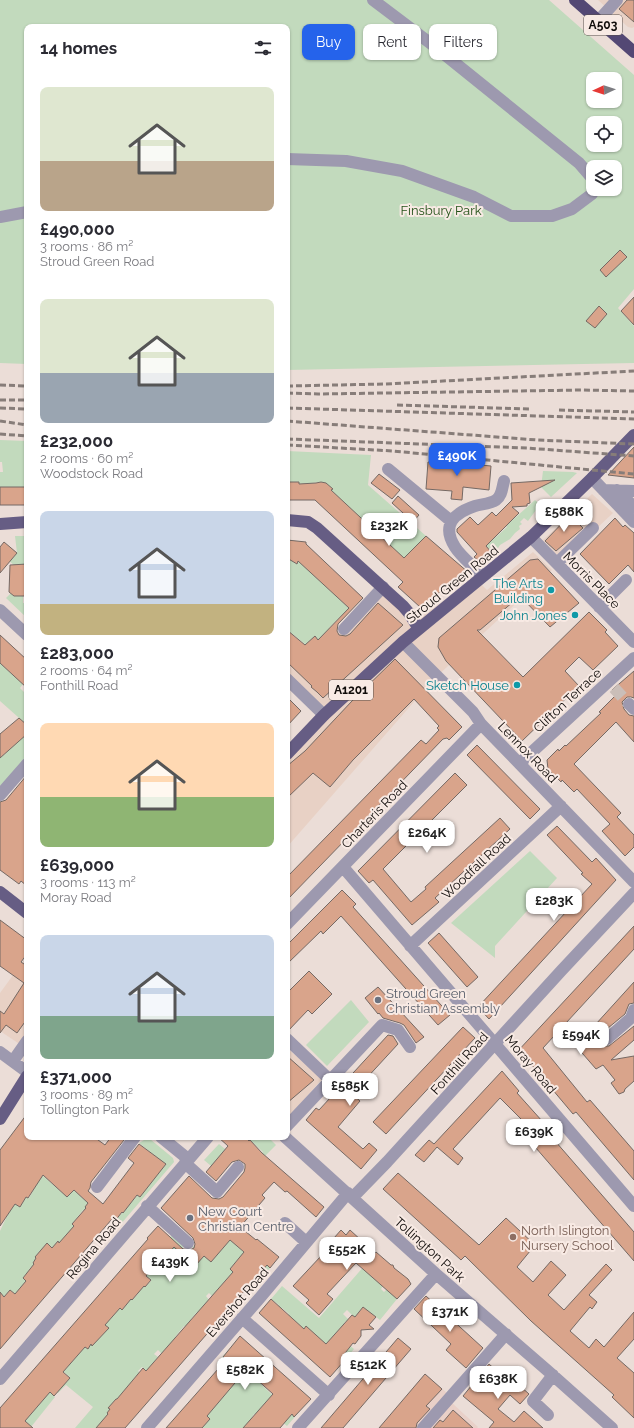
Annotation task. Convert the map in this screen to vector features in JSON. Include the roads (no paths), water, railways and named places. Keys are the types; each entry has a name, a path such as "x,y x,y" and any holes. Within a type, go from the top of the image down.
{"highway":[{"name":"A503","path":"575,0 633,49"}],"main road":[{"name":"Stroud Green Road","path":"290,751 324,715 403,642 531,537 592,478 634,434"},
{"path":"290,520 308,522 317,528 409,613 419,629"},
{"path":"0,524 24,522"},
{"path":"0,892 24,912"},
{"path":"0,1119 24,1081"}],"street":[{"path":"373,0 434,46 580,163 586,170"},
{"path":"598,21 616,0"},
{"path":"290,159 346,161 402,172 474,197 511,216 552,216 572,209 589,196"},
{"path":"0,216 24,212"},
{"path":"388,469 451,521"},
{"path":"592,478 634,522"},
{"path":"482,576 454,545 448,532 448,526 451,521 466,510 495,501 500,495 504,481"},
{"path":"603,490 633,491"},
{"path":"617,490 634,507"},
{"path":"557,563 593,528"},
{"name":"Morris Place","path":"531,537 557,563 591,604 634,642"},
{"path":"591,604 626,580"},
{"path":"344,629 383,588"},
{"path":"0,610 24,632"},
{"name":"Lennox Road","path":"403,642 473,712 481,724 634,882"},
{"name":"Clifton Terrace","path":"520,763 611,685 634,658"},
{"path":"290,682 324,715"},
{"name":"Charteris Road","path":"290,921 481,724"},
{"path":"0,795 24,767"},
{"name":"Woodfall Road","path":"410,946 561,806"},
{"name":"Moray Road","path":"342,867 634,1206"},
{"name":"Fonthill Road","path":"350,1195 387,1162 634,893"},
{"path":"607,1039 631,1018 634,1010"},
{"path":"290,1123 382,1025 398,1030 410,1047"},
{"path":"290,1041 330,1080"},
{"path":"13,1062 24,1046"},
{"path":"0,1052 24,1070"},
{"path":"97,1187 133,1140"},
{"path":"164,1140 217,1192 238,1167"},
{"name":"Regina Road","path":"0,1379 147,1206 205,1140"},
{"name":"Tollington Park","path":"288,1140 436,1274 612,1428"},
{"name":"Evershot Road","path":"147,1428 306,1242 350,1195"},
{"path":"147,1206 188,1243"},
{"path":"285,1223 306,1242"},
{"path":"298,1428 436,1274"},
{"path":"242,1318 329,1395"},
{"path":"423,1428 506,1334"},
{"path":"548,1415 533,1401 553,1375"}],"tunnel":[{"path":"614,688 629,704"}],"railway":[{"path":"290,386 386,384 634,371"},
{"path":"0,385 24,386"},
{"path":"290,393 318,394 582,390 634,391"},
{"path":"0,400 24,400"},
{"path":"397,405 529,409"},
{"path":"0,408 24,409"},
{"path":"290,408 634,419"},
{"path":"559,410 634,412"},
{"path":"0,421 24,425"},
{"path":"290,421 537,440 634,444"},
{"path":"0,434 24,436"},
{"path":"290,439 527,448 634,456"},
{"path":"290,445 393,451 634,474"}],"place":[{"name":"The Arts Building","path":"551,590"},
{"name":"John Jones","path":"575,615"},
{"name":"Sketch House","path":"517,685"},
{"name":"Stroud Green Christian Assembly","path":"378,1000"},
{"name":"New Court Christian Centre","path":"190,1218"},
{"name":"North Islington Nursery School","path":"513,1237"}],"park label":[{"name":"Finsbury Park","path":"441,210"}]}
